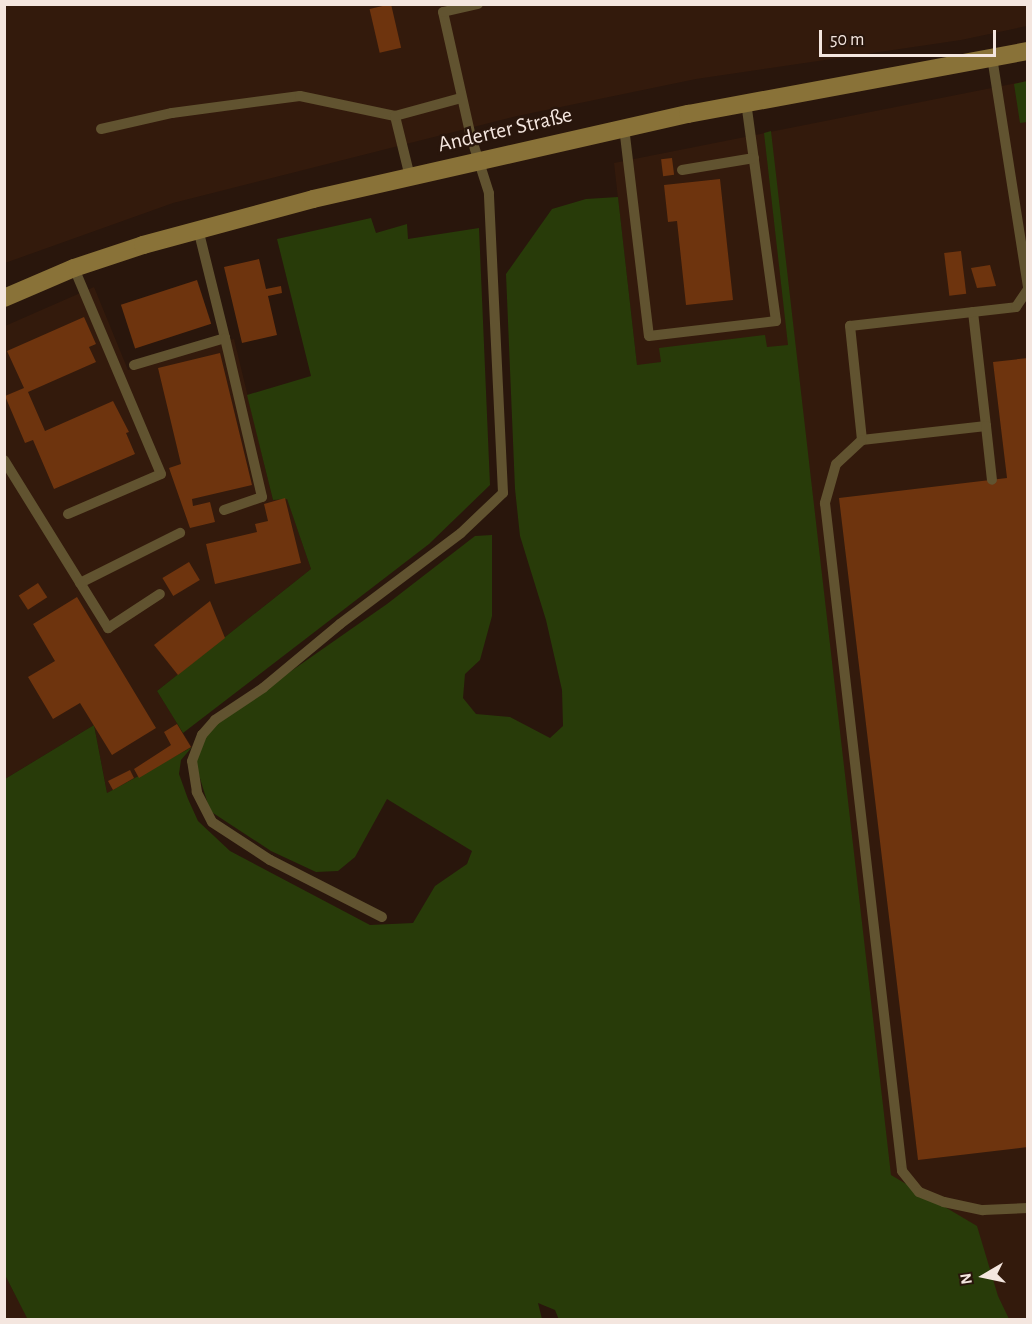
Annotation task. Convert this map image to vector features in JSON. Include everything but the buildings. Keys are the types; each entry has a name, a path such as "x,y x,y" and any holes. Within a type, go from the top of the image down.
{"main road":[{"name":"Anderter Straße","path":"4,297 74,268 198,229 411,177 624,127 746,102 1028,51"}],"lane":[{"path":"382,916 270,860 212,822 197,792 192,761 202,735 214,720 263,688 340,624 461,533 503,493 489,193 461,98 442,8 478,4"},
{"path":"862,440 850,326 1016,307 1028,289 992,57"},
{"path":"101,129 172,113 300,96 395,116 461,98"},
{"path":"624,127 649,336 776,321 746,102"},
{"path":"395,116 411,177"},
{"path":"682,170 754,158"},
{"path":"198,229 262,497 224,510"},
{"path":"68,514 161,474 74,268"},
{"path":"973,312 992,480"},
{"path":"134,365 225,338"},
{"path":"986,426 862,440 836,464 825,503 902,1171 920,1192 944,1202 983,1210 1028,1208"},
{"path":"4,460 108,628 160,594"},
{"path":"80,583 180,533"}],"shaded area":[{"path":"5,5 1027,5 1027,26 961,40 696,79 517,116 173,203 5,263"},
{"path":"1027,81 1027,1319 907,1319 767,347 637,366 614,163"},
{"path":"94,287 128,370 234,339 273,500 287,498 311,569 157,691 192,747 107,793 94,725 5,779 5,326"},
{"path":"5,1275 28,1319 5,1319"}],"green space":[{"path":"1027,81 1027,122 1020,123 1014,84"},
{"path":"771,131 891,1175 977,1226 998,1296 1009,1319 559,1320 555,1310 538,1303 542,1319 28,1320 5,1275 5,779 94,725 107,793 192,747 181,760 179,774 188,799 198,821 230,851 370,925 413,923 435,886 467,864 472,851 387,799 355,857 338,871 316,872 271,851 210,811 195,762 208,729 387,604 475,536 492,535 492,616 480,660 465,674 463,698 476,714 510,717 550,738 563,726 562,690 546,620 520,536 515,489 506,274 552,209 586,199 618,197 637,365 661,362 659,348 765,335 767,347 788,345 764,133"},
{"path":"371,218 376,233 407,224 408,239 479,228 490,485 429,544 183,733 157,691 311,569 287,499 273,500 247,395 311,376 277,239"}]}
